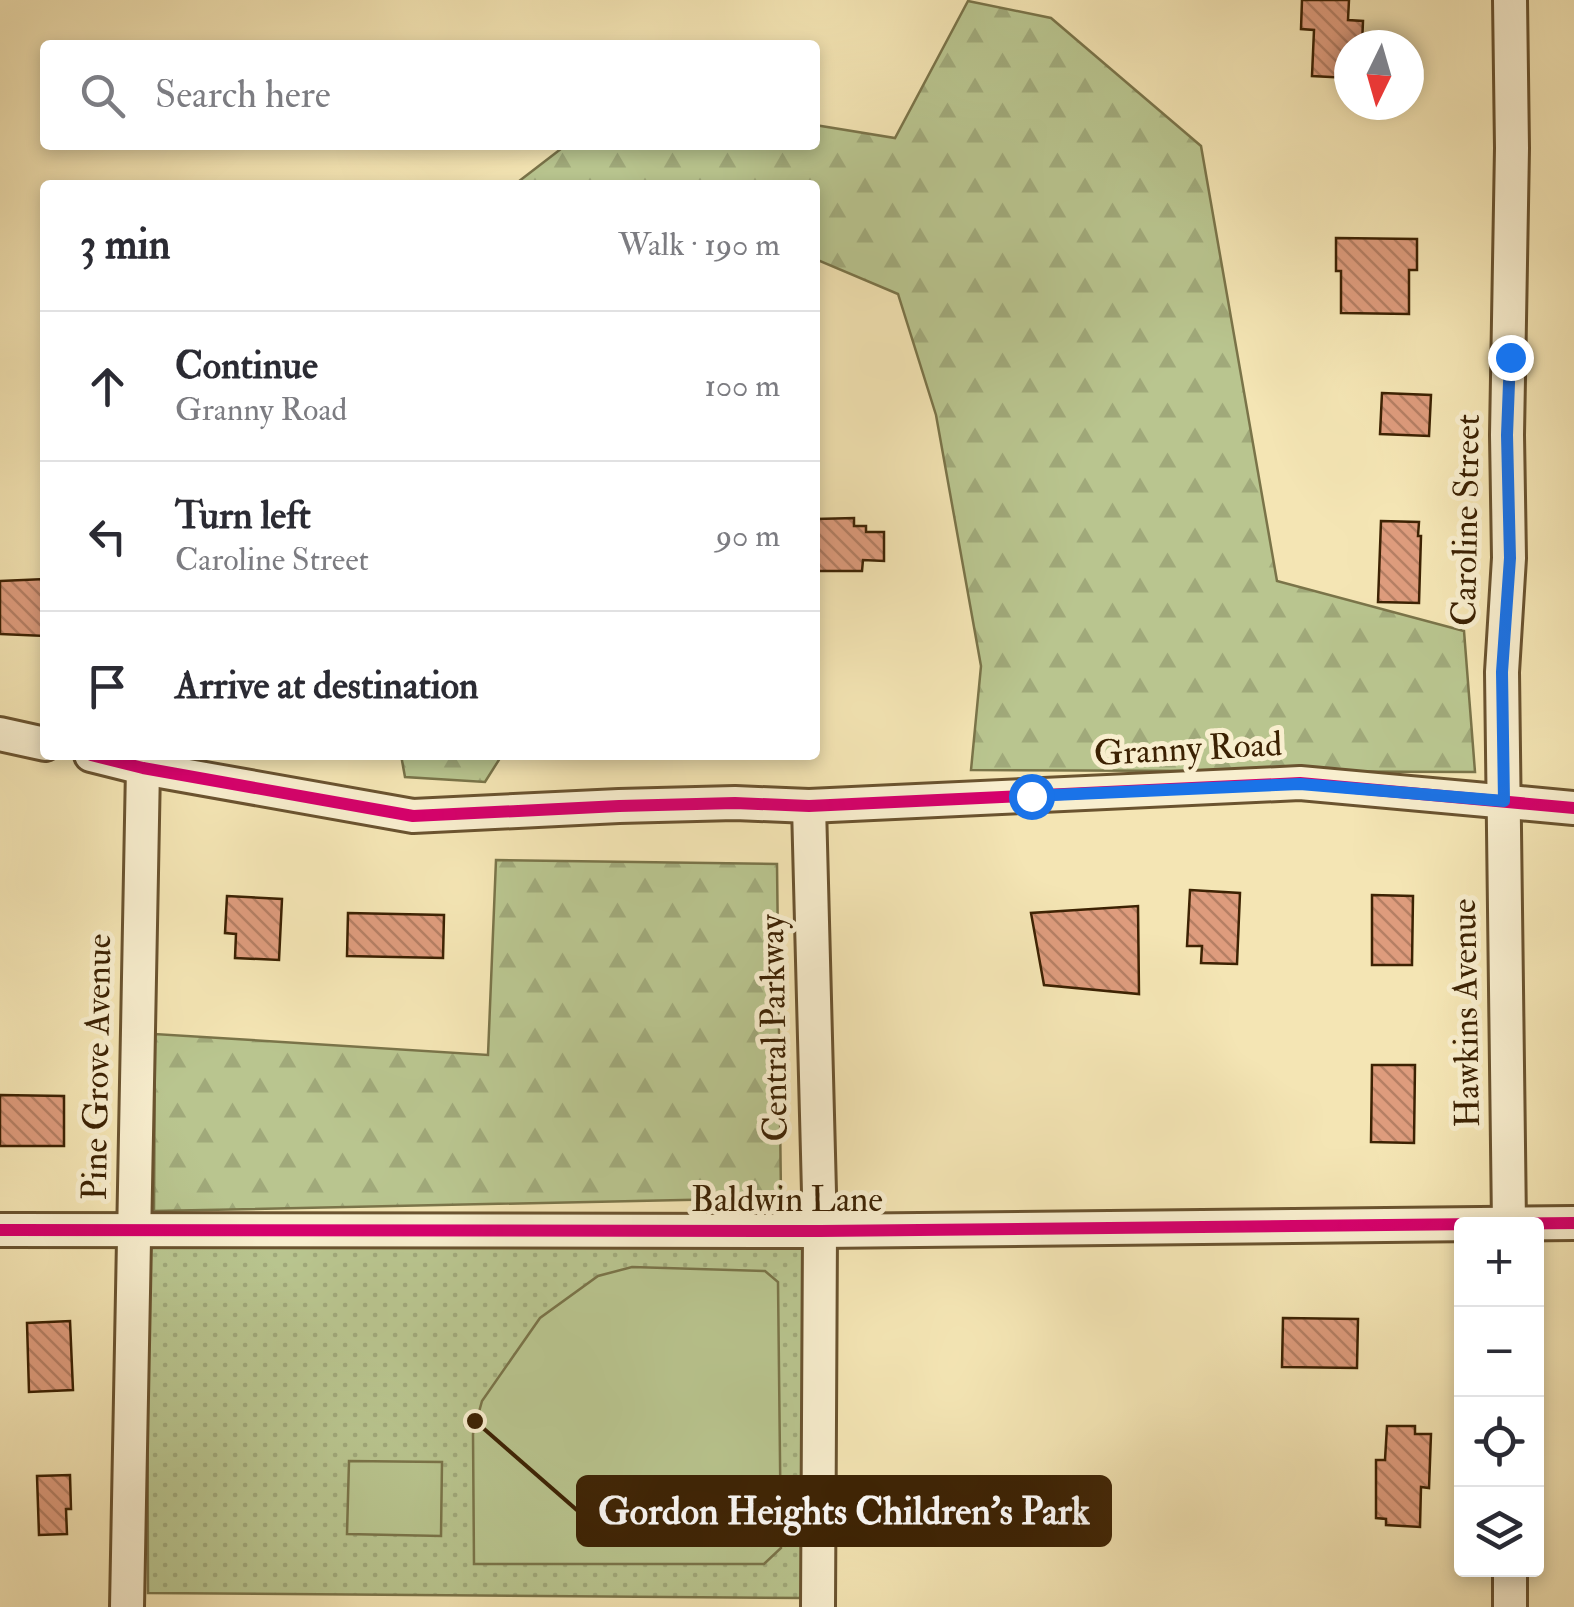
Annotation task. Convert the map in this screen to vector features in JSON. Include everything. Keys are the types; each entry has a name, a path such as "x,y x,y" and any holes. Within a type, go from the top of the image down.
{"street":[{"name":"Caroline Street","path":"1504,801 1502,672 1510,558 1507,435 1512,148 1510,0"},
{"path":"0,734 40,743"},
{"name":"Granny Road","path":"112,760 413,816 638,806 809,806 1300,784 1574,808"},
{"name":"Pine Grove Avenue","path":"127,1607 143,768"},
{"name":"Hawkins Avenue","path":"1504,801 1509,1217"},
{"name":"Central Parkway","path":"809,806 820,1230 818,1607"},
{"name":"Baldwin Lane","path":"1544,1223 1574,1223"},
{"name":"Baldwin Lane","path":"0,1230 820,1230 1454,1224"},
{"path":"1510,1577 1510,1607"}],"green space":[{"path":"968,1 1051,18 1201,146 1277,581 1464,631 1475,772 971,770 981,666 936,415 898,294 820,261 820,180 520,180 560,150 820,150 820,126 895,138"},
{"path":"402,760 499,760 485,782 405,777"},
{"path":"496,860 777,864 781,1198 154,1211 155,1034 488,1055"},
{"path":"147,1246 803,1248 803,1598 148,1593"},
{"path":"632,1267 765,1271 778,1282 781,1548 764,1564 474,1564 473,1434 482,1401 540,1318 598,1276"},
{"path":"349,1461 442,1462 441,1536 347,1534"}],"building":[{"path":"1302,0 1349,0 1348,20 1363,21 1363,30 1334,30 1334,77 1312,76 1314,30 1301,29"},
{"path":"1336,238 1417,239 1417,270 1409,270 1409,314 1341,313"},
{"path":"1382,393 1431,395 1429,436 1380,434"},
{"path":"854,518 854,526 866,526 866,532 884,532 884,561 863,560 862,571 820,571 820,519"},
{"path":"1381,521 1419,522 1419,603 1378,602"},
{"path":"40,579 40,636 0,634 0,581"},
{"path":"1190,890 1240,893 1237,964 1201,963 1202,946 1187,946"},
{"path":"1372,895 1413,896 1412,965 1372,965"},
{"path":"227,896 282,899 279,960 235,958 236,934 225,933"},
{"path":"1138,906 1139,994 1044,985 1031,913"},
{"path":"348,913 444,915 443,958 347,956"},
{"path":"1372,1065 1415,1065 1414,1143 1371,1142"},
{"path":"0,1095 64,1096 64,1146 0,1146"},
{"path":"1283,1318 1358,1319 1357,1368 1282,1367"},
{"path":"70,1321 73,1390 29,1392 27,1323"},
{"path":"1387,1426 1415,1426 1415,1434 1431,1434 1429,1488 1421,1487 1420,1527 1386,1525 1386,1519 1376,1518 1376,1460 1385,1460"},
{"path":"70,1475 67,1534 39,1535 37,1476"}],"cycle path":[{"path":"111,760 413,816 735,803 809,806 1300,783 1574,808"},
{"path":"0,1230 820,1231 1574,1223"}],"place":[{"name":"Gordon Heights Children's Park","path":"475,1421"}],"route":[{"path":"1031,796 1300,784 1504,801 1502,672 1510,558 1510,357"}]}
